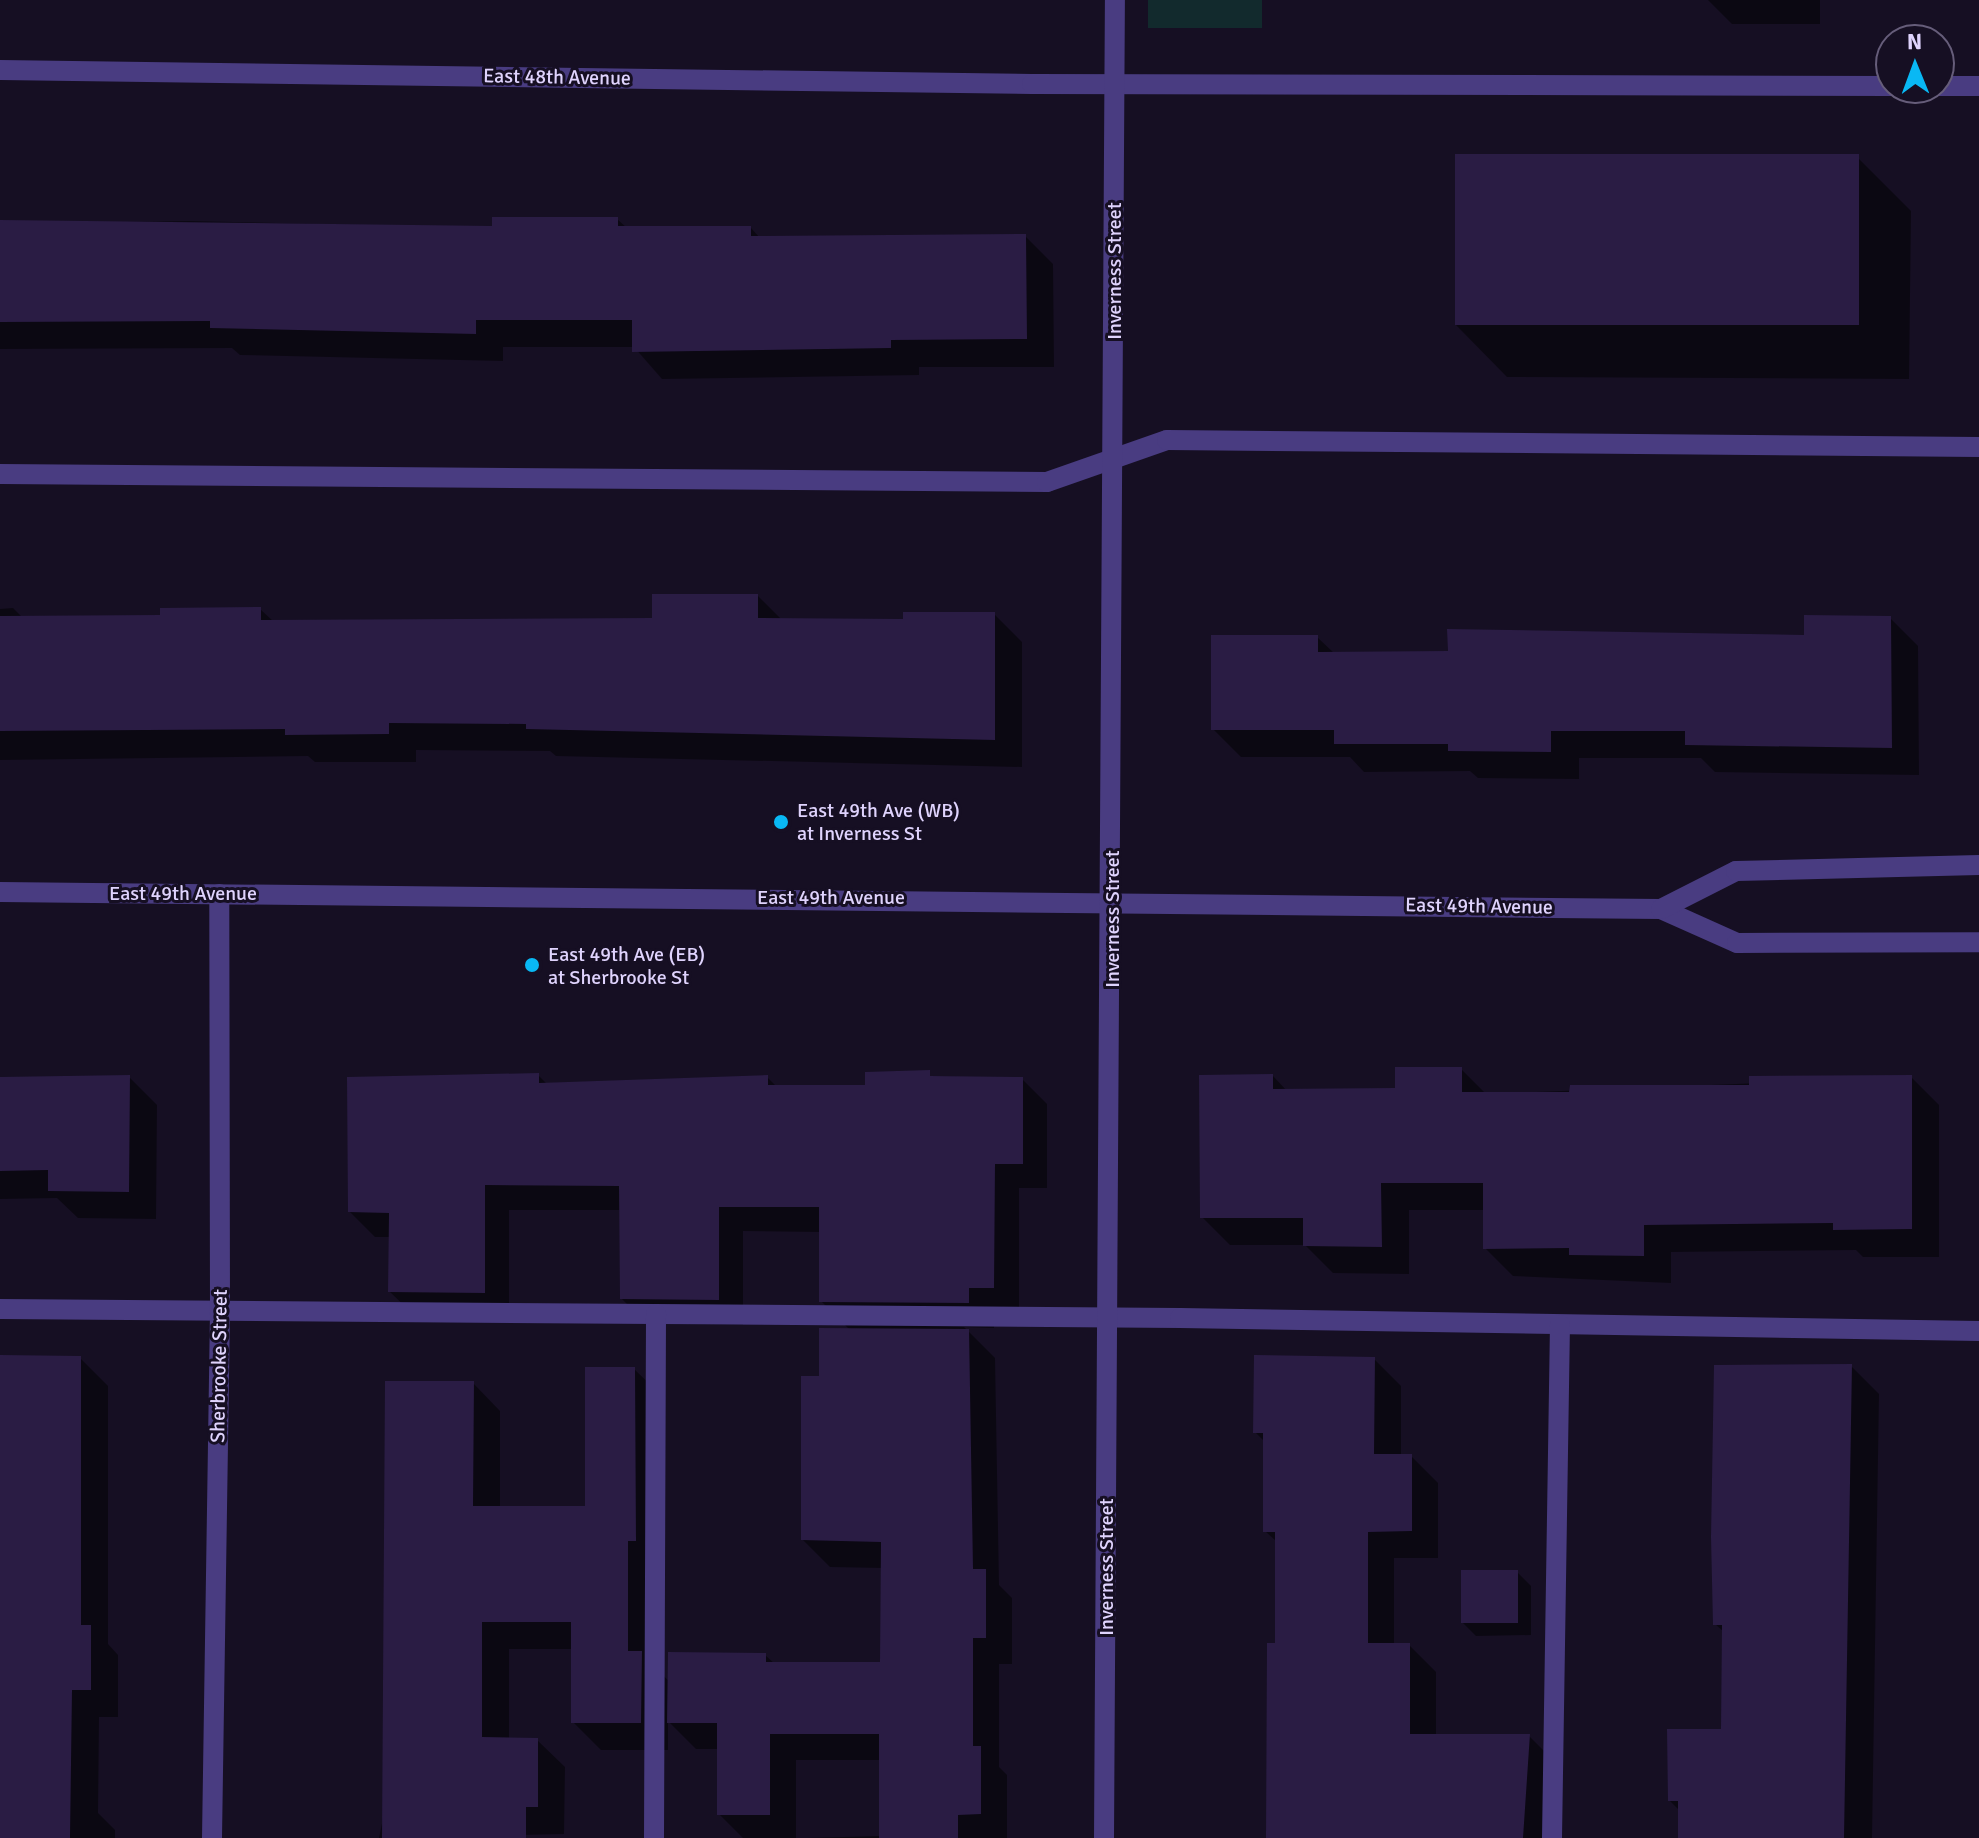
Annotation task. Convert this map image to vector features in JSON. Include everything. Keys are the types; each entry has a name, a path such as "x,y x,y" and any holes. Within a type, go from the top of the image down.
{"street":[{"name":"Inverness Street","path":"1104,1838 1113,900 1115,0"},
{"name":"East 48th Avenue","path":"0,70 1114,84 1875,86"},
{"path":"1955,86 1979,86"},
{"path":"0,474 1047,482 1167,440 1979,447"},
{"name":"East 49th Avenue","path":"1661,909 1736,871 1979,865"},
{"name":"East 49th Avenue","path":"0,892 1113,900 1661,909 1737,943 1979,942"},
{"name":"Sherbrooke Street","path":"212,1838 220,1311 219,894"},
{"path":"0,1309 1108,1317 1979,1331"},
{"path":"654,1838 656,1314"},
{"path":"1552,1838 1560,1325"}],"green space":[{"path":"1148,0 1262,0 1262,28 1148,28"}],"building":[{"path":"1455,154 1859,154 1859,325 1455,325"},
{"path":"492,217 618,217 618,226 751,226 751,236 1026,234 1027,339 891,340 891,348 632,352 632,320 476,320 476,334 210,328 210,321 0,322 0,220 492,226"},
{"path":"652,594 758,594 758,618 903,619 903,612 995,612 995,740 526,729 526,724 389,723 389,734 285,735 285,729 0,731 0,616 160,615 160,608 261,607 261,620 652,618"},
{"path":"1804,615 1891,616 1892,748 1685,745 1685,731 1551,731 1551,752 1448,751 1448,744 1334,744 1334,730 1211,730 1211,635 1318,635 1318,652 1448,651 1447,629 1804,635"},
{"path":"1395,1067 1462,1067 1462,1092 1569,1092 1570,1085 1749,1085 1749,1076 1912,1075 1912,1229 1833,1230 1833,1223 1644,1225 1644,1256 1569,1255 1569,1248 1483,1249 1483,1183 1381,1183 1382,1247 1303,1246 1303,1218 1200,1218 1199,1075 1273,1074 1273,1089 1395,1088"},
{"path":"930,1070 930,1076 1023,1077 1023,1164 995,1164 994,1288 969,1288 969,1303 819,1302 819,1207 719,1207 719,1300 620,1299 619,1186 485,1185 485,1293 388,1292 389,1213 348,1212 347,1077 539,1073 539,1083 768,1075 768,1085 865,1085 865,1072"},
{"path":"130,1075 129,1192 48,1191 48,1170 0,1171 0,1077"},
{"path":"819,1328 969,1329 973,1569 986,1569 986,1638 973,1638 973,1746 981,1746 981,1814 958,1815 958,1838 879,1838 879,1734 770,1734 770,1815 717,1815 717,1723 667,1723 668,1652 766,1653 766,1662 880,1662 881,1542 801,1540 801,1376 819,1376"},
{"path":"0,1355 81,1356 81,1625 91,1625 91,1690 72,1690 70,1838 0,1838"},
{"path":"1254,1355 1375,1357 1374,1454 1412,1454 1412,1531 1368,1532 1368,1643 1410,1643 1410,1734 1530,1734 1523,1838 1266,1838 1267,1643 1275,1643 1275,1532 1263,1532 1263,1433 1253,1433"},
{"path":"1852,1364 1844,1838 1678,1838 1678,1801 1668,1801 1667,1729 1721,1729 1722,1625 1713,1625 1711,1537 1714,1365"},
{"path":"585,1367 635,1367 636,1541 628,1541 628,1651 642,1651 641,1723 571,1723 571,1622 482,1622 482,1737 538,1738 538,1807 526,1807 526,1838 382,1838 385,1381 474,1381 473,1506 585,1506"},
{"path":"1461,1570 1518,1570 1518,1623 1461,1623"}],"place":[{"name":"East 49th Ave (WB) at Inverness St","path":"781,822"},
{"name":"East 49th Ave (EB) at Sherbrooke St","path":"532,965"}]}
